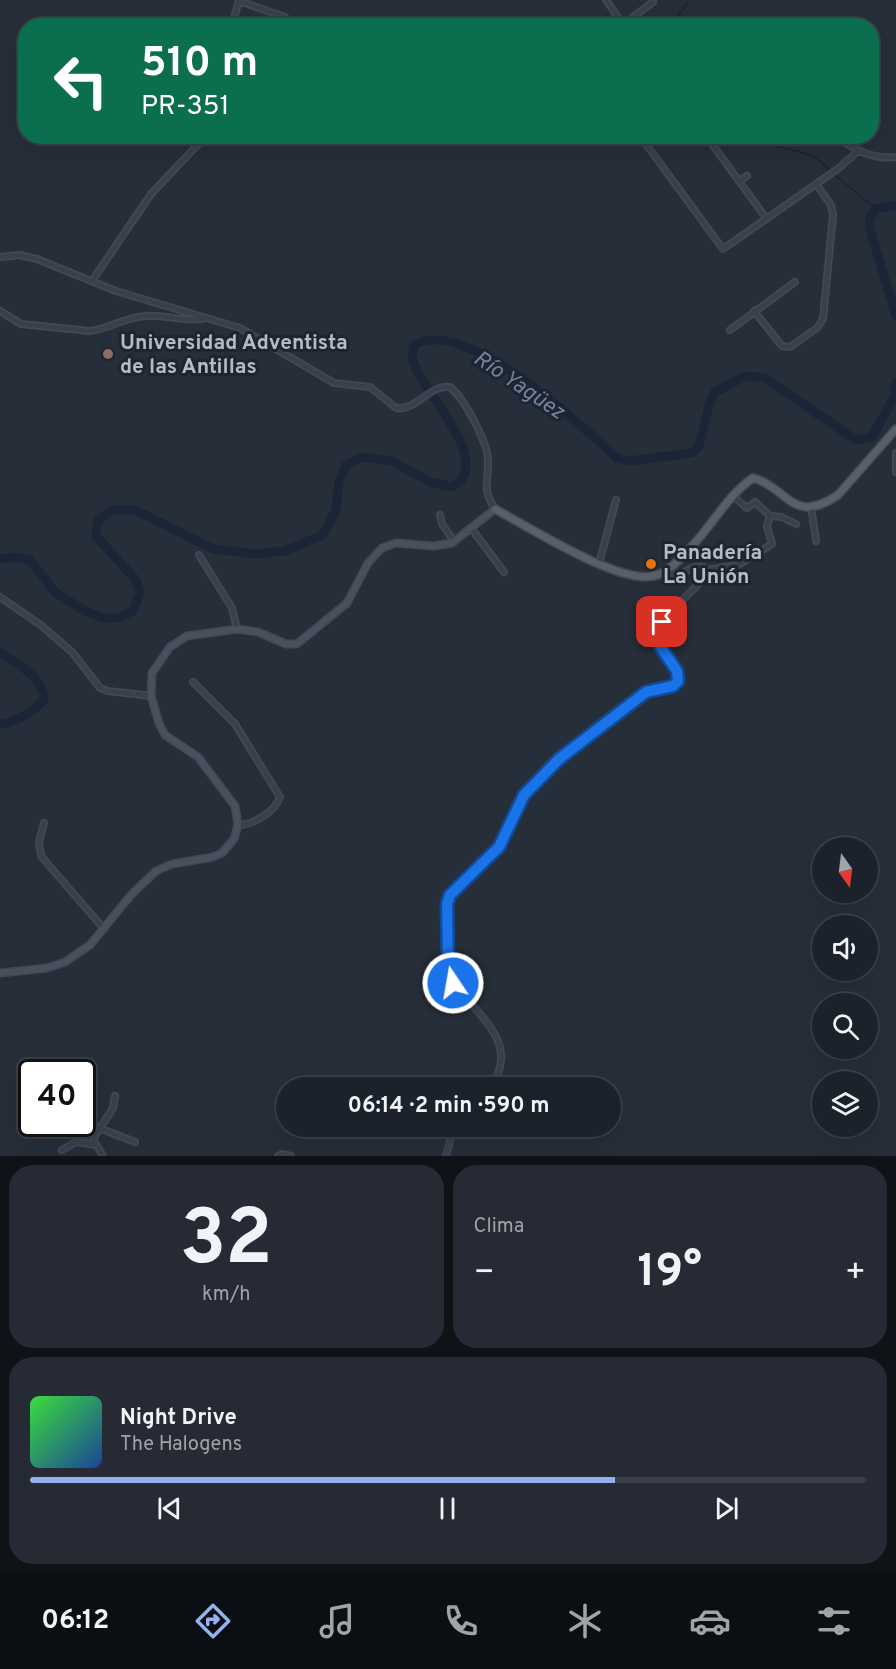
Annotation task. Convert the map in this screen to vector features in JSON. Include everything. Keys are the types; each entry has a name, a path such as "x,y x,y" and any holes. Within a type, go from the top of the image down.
{"main road":[{"path":"0,973 47,968 64,962 90,945 131,895 156,871 172,864 213,857 222,853 234,839 238,825 235,806 198,758 165,735 151,696 152,673 170,647 187,636 237,629 258,632 286,644 297,644 347,603 369,563 382,548 396,543 445,546 495,508 599,564 625,574 641,577 655,576 667,570 702,535 753,478 794,504 812,506 826,503 838,495 896,429"}],"street":[{"path":"606,0 618,18"},
{"path":"234,18 239,1 285,17"},
{"path":"631,18 652,2"},
{"path":"92,281 151,194 198,144"},
{"path":"646,144 723,249 839,168 858,151"},
{"path":"712,144 766,218"},
{"path":"847,144 858,151 880,158 896,156"},
{"path":"739,182 747,176"},
{"path":"754,311 782,346 790,347 818,328 823,320 833,215 831,206 816,184"},
{"path":"0,256 19,255 38,259 116,291 240,328 334,383 370,387 396,408 407,408 440,387 450,387 463,402 482,440 488,458 486,495 495,508"},
{"path":"730,330 795,282"},
{"path":"0,311 21,324 90,332 144,316 197,320 208,317"},
{"path":"896,453 896,472"},
{"path":"734,497 747,508 755,502 770,516 781,517 796,524"},
{"path":"599,564 616,500"},
{"path":"812,506 816,541"},
{"path":"440,515 442,524 454,541"},
{"path":"667,570 678,576 696,566 706,570 738,565 772,544 767,526 770,516"},
{"path":"471,528 504,572"},
{"path":"199,555 232,608 237,629"},
{"path":"495,1077 500,1066 499,1048 489,1024 453,983 448,973 448,900 454,890 499,847 524,795 559,759 646,692 673,686 678,681 677,671 660,646 662,622 704,578 706,570"},
{"path":"0,597 42,626 72,652 100,688 151,696"},
{"path":"193,682 235,724 280,797 278,805 258,819 248,825 238,825"},
{"path":"44,823 39,842 42,856 104,930"},
{"path":"103,1156 93,1139 113,1108 115,1096"},
{"path":"96,1126 135,1142"},
{"path":"446,1156 451,1137"},
{"path":"62,1150 76,1142 96,1145"},
{"path":"278,1156 282,1154 291,1156"}],"waterway":[{"path":"680,18 679,15 689,0"},
{"path":"772,144 813,157 830,170"},
{"path":"834,174 876,209"},
{"name":"Río Yagüez","path":"896,205 876,209 870,218 869,226 896,316"},
{"name":"Río Yagüez","path":"0,559 15,557 30,560 55,592 85,611 103,618 117,618 133,611 140,593 136,580 96,536 98,521 112,510 135,510 213,549 256,554 284,551 323,535 336,510 339,482 346,465 362,457 391,461 431,482 452,487 463,478 466,466 464,451 448,420 419,375 412,354 414,345 436,340 462,346 491,359 551,400 617,458 629,461 692,453 699,446 710,402 715,392 745,376 765,378 856,440 872,437 894,397 896,382"},
{"name":"Río Yagüez","path":"0,652 35,678 40,684 44,700 24,716 0,724"}],"place":[{"name":"Universidad Adventista de las Antillas","path":"108,354"},
{"name":"Panadería La Unión","path":"651,564"}],"route":[{"path":"453,983 448,973 447,904 450,895 499,847 524,795 559,759 646,692 655,688 673,686 678,681 677,671 661,650 662,622"}]}
